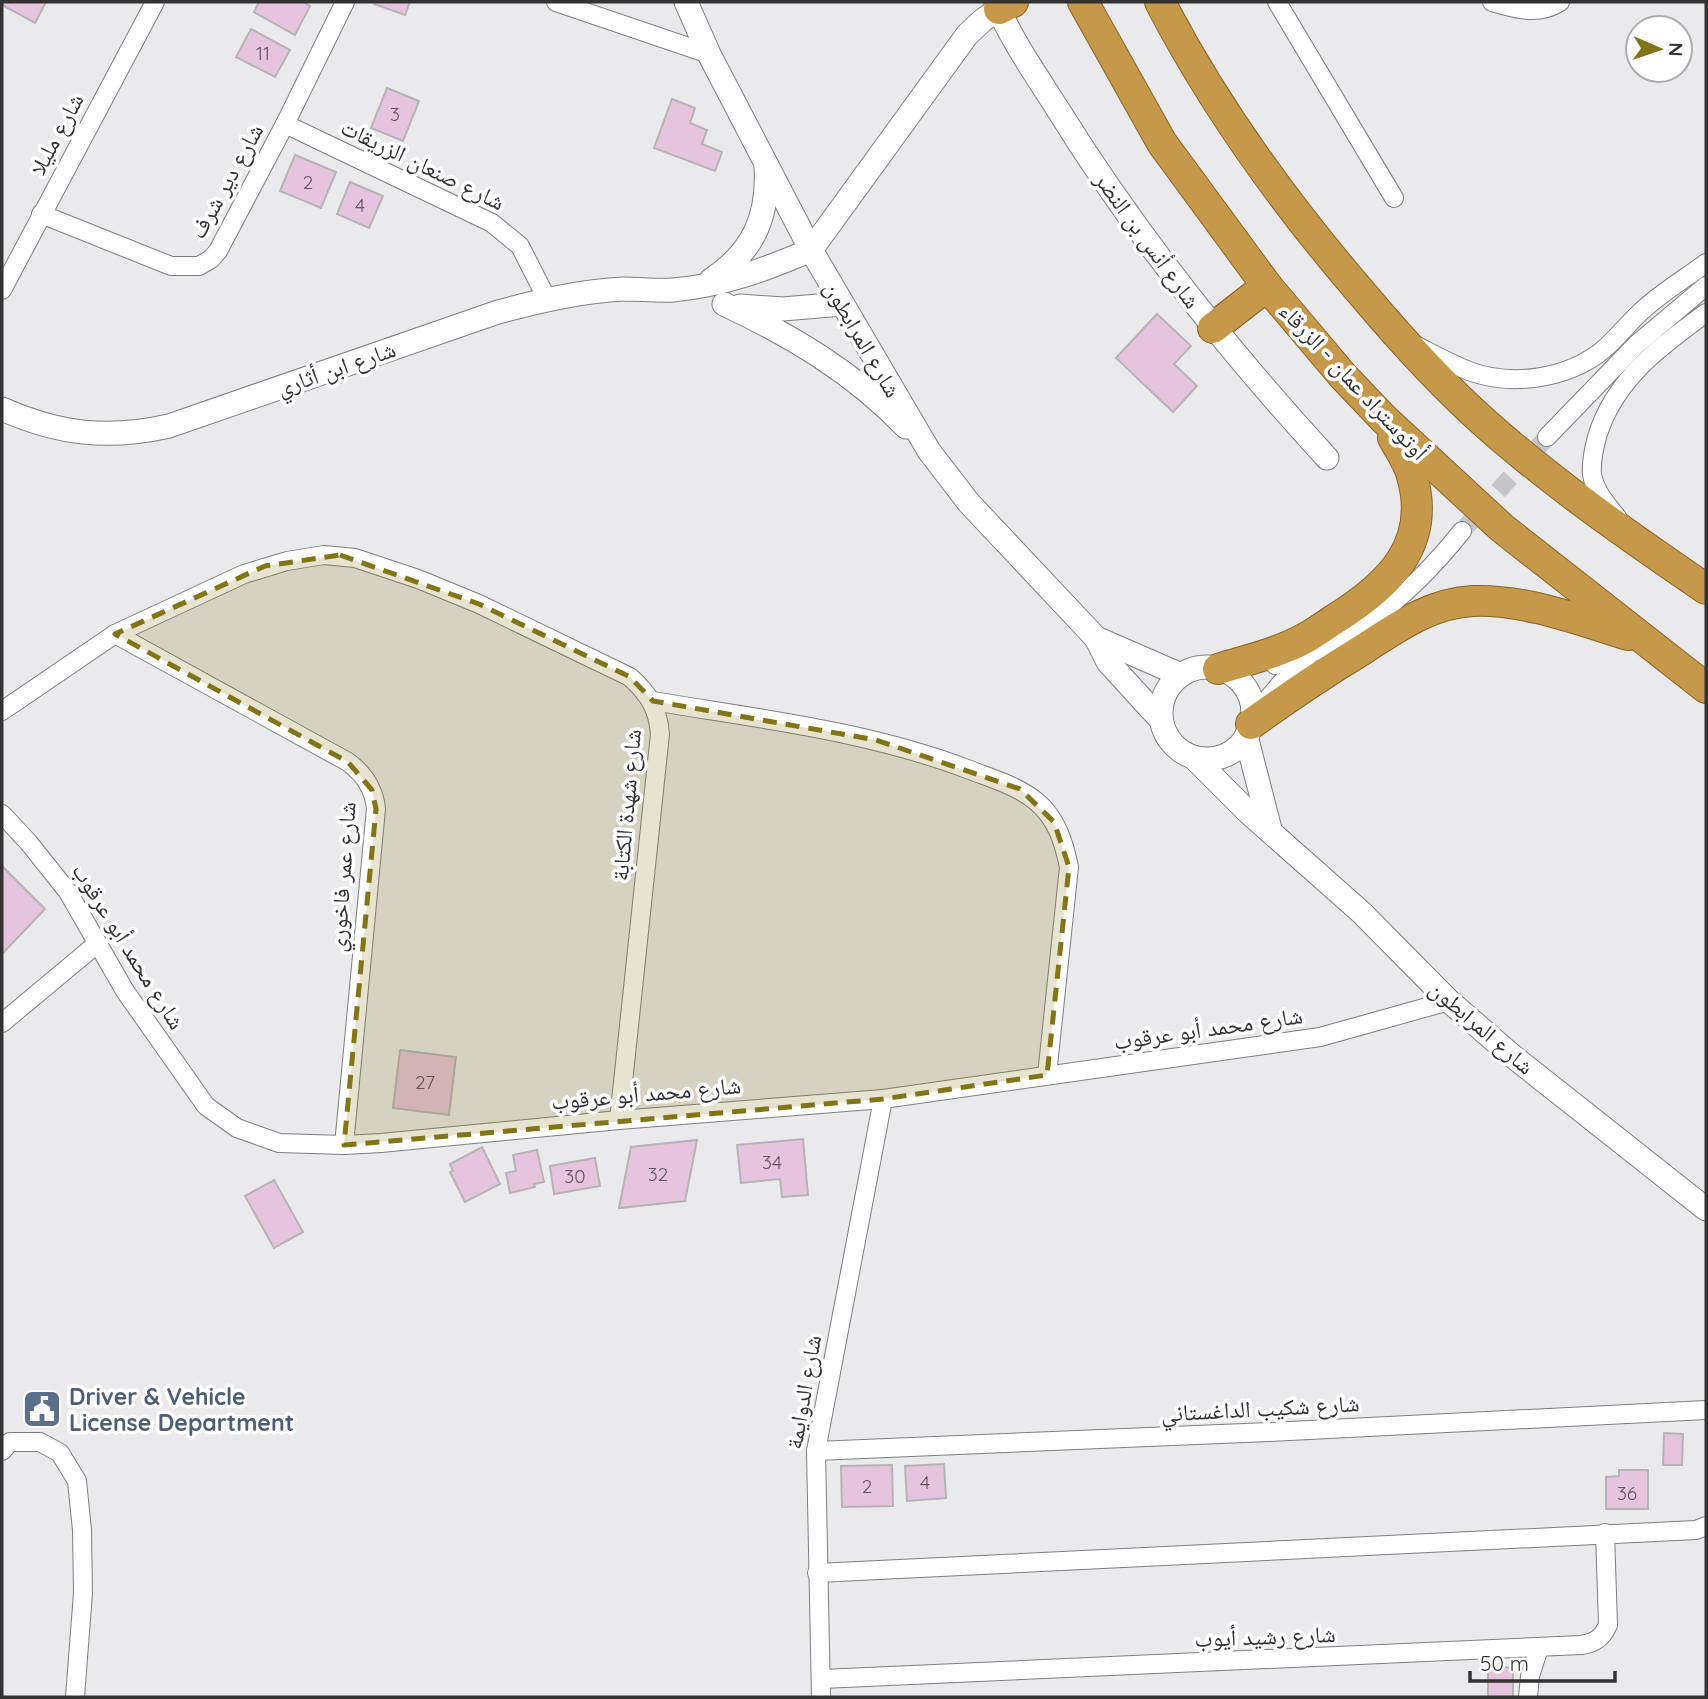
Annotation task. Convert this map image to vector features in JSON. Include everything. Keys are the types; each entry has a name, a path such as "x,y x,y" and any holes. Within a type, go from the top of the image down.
{"highway":[{"name":"أوتوستراد عمان - الزرقاء","path":"1083,2 1162,143 1266,286 1304,332 1384,419 1502,528 1706,688"},
{"path":"1160,2 1213,94 1270,178 1333,260 1400,338 1455,395 1500,436 1579,501 1706,589"},
{"path":"1213,328 1266,286"},
{"path":"1224,671 1305,639 1363,601 1394,573 1413,536 1416,495 1412,475 1384,419"},
{"path":"1250,726 1306,684 1422,614 1445,605 1485,601 1522,606 1576,618 1647,641"}],"street":[{"name":"شارع مليلا","path":"2,290 155,2"},
{"name":"شارع دير شرف","path":"41,214 171,266 199,266 211,259 218,251 285,124 345,2"},
{"path":"556,2 709,54"},
{"name":"شارع المرابطون","path":"686,2 709,54 811,250 929,451 969,503 1096,638 1108,662 1161,720"},
{"path":"1277,2 1394,198"},
{"path":"1492,2 1530,11 1543,10 1560,2"},
{"path":"811,250 967,35 1003,4"},
{"name":"شارع أنس بن النضر","path":"1003,4 1075,137 1118,202 1213,328 1327,458"},
{"name":"شارع صنعان الزريقات","path":"285,124 492,223 520,246 547,299"},
{"path":"704,285 729,268 748,246 761,219 767,190 766,160"},
{"name":"شارع ابن أثاري","path":"2,409 34,423 68,431 98,434 149,430 169,426 498,312 547,299 623,289 672,290 704,285 741,277 811,250"},
{"path":"1400,338 1469,371 1496,378 1523,379 1550,375 1577,366 1600,352 1655,299 1706,263"},
{"path":"1548,437 1636,345 1706,286"},
{"name":"شارع ابن أثاري","path":"672,290 724,304 783,309 842,304"},
{"path":"724,304 770,326 856,381 929,451"},
{"path":"1639,543 1603,500 1592,474 1594,446 1602,419 1615,394 1633,372 1706,313"},
{"path":"1312,654 1281,682 1237,748 1224,756 1209,760 1194,758 1178,750 1167,737 1161,720 1162,703 1169,687 1181,675 1192,669 1205,667 1224,671 1277,665 1312,654 1353,631 1386,607 1441,557 1462,531"},
{"name":"شارع شهدة الكتابة","path":"2,711 115,634 265,566 317,555 355,558 418,579 527,626 630,677 653,701 659,717 660,734 619,1120"},
{"name":"شارع عمر فاخوري","path":"115,634 348,762 359,770 372,790 376,809 344,1145"},
{"name":"شارع المرابطون","path":"1096,638 1181,675"},
{"path":"1224,671 1242,684 1251,699 1250,726 1260,795 1270,829"},
{"path":"653,701 876,740 917,751 1020,789 1039,803 1054,822 1065,844 1069,867 1046,1075"},
{"name":"شارع المرابطون","path":"1194,758 1248,812 1362,913 1449,1001 1510,1054 1706,1209"},
{"name":"شارع محمد أبو عرقوب","path":"2,814 68,892 125,991 206,1106 237,1128 279,1143 344,1145 883,1099 1320,1037 1449,1001"},
{"path":"2,1023 98,943"},
{"name":"شارع الدوايمة","path":"822,1688 816,1451 883,1099"},
{"name":"شارع شكيب الداغستاني","path":"816,1451 1269,1433 1706,1410"},
{"path":"6,1446 40,1442 60,1453 77,1481 82,1530 83,1593 77,1692"},
{"path":"817,1573 1696,1530 1706,1526"},
{"name":"شارع رشيد أيوب","path":"822,1688 1581,1646 1593,1643 1603,1636 1608,1625 1605,1534"},
{"path":"1528,1697 1530,1676 1539,1648"}],"highlighted area":[{"path":"340,555 479,604 630,677 653,701 876,740 1020,789 1054,822 1069,867 1047,1075 883,1099 344,1145 376,809 372,790 348,762 115,634 265,566"}],"building":[{"path":"2,2 46,2 35,23 2,5"},
{"path":"259,2 303,2 310,6 295,35 254,12"},
{"path":"410,2 405,15 374,4"},
{"path":"251,29 290,50 275,77 236,57"},
{"path":"387,88 419,101 403,141 371,128"},
{"path":"672,99 695,108 690,123 707,130 702,144 722,152 715,171 654,148"},
{"path":"295,155 336,172 321,208 280,191"},
{"path":"350,182 383,196 369,228 337,214"},
{"path":"1157,314 1191,346 1174,364 1197,386 1173,412 1116,358"},
{"path":"2,866 45,909 2,954"},
{"path":"400,1050 456,1057 449,1115 393,1108"},
{"path":"803,1139 808,1195 782,1197 780,1179 741,1183 737,1145"},
{"path":"697,1140 685,1201 619,1208 631,1147"},
{"path":"482,1147 500,1184 465,1202 450,1172 453,1171 450,1164"},
{"path":"537,1150 544,1182 510,1193 506,1173 516,1171 513,1155"},
{"path":"595,1158 600,1186 554,1194 550,1166"},
{"path":"274,1180 303,1232 274,1248 245,1196"},
{"path":"1664,1433 1683,1434 1682,1465 1663,1465"},
{"path":"944,1464 946,1498 907,1501 905,1466"},
{"path":"892,1465 893,1506 842,1507 841,1466"},
{"path":"1619,1470 1648,1470 1648,1509 1606,1509 1606,1477 1619,1476"},
{"path":"1513,1667 1513,1697 1488,1697 1488,1668"}],"tunnel":[{"path":"1462,531 1547,437"}],"place":[{"name":"Driver & Vehicle License Department","path":"42,1409"}]}
